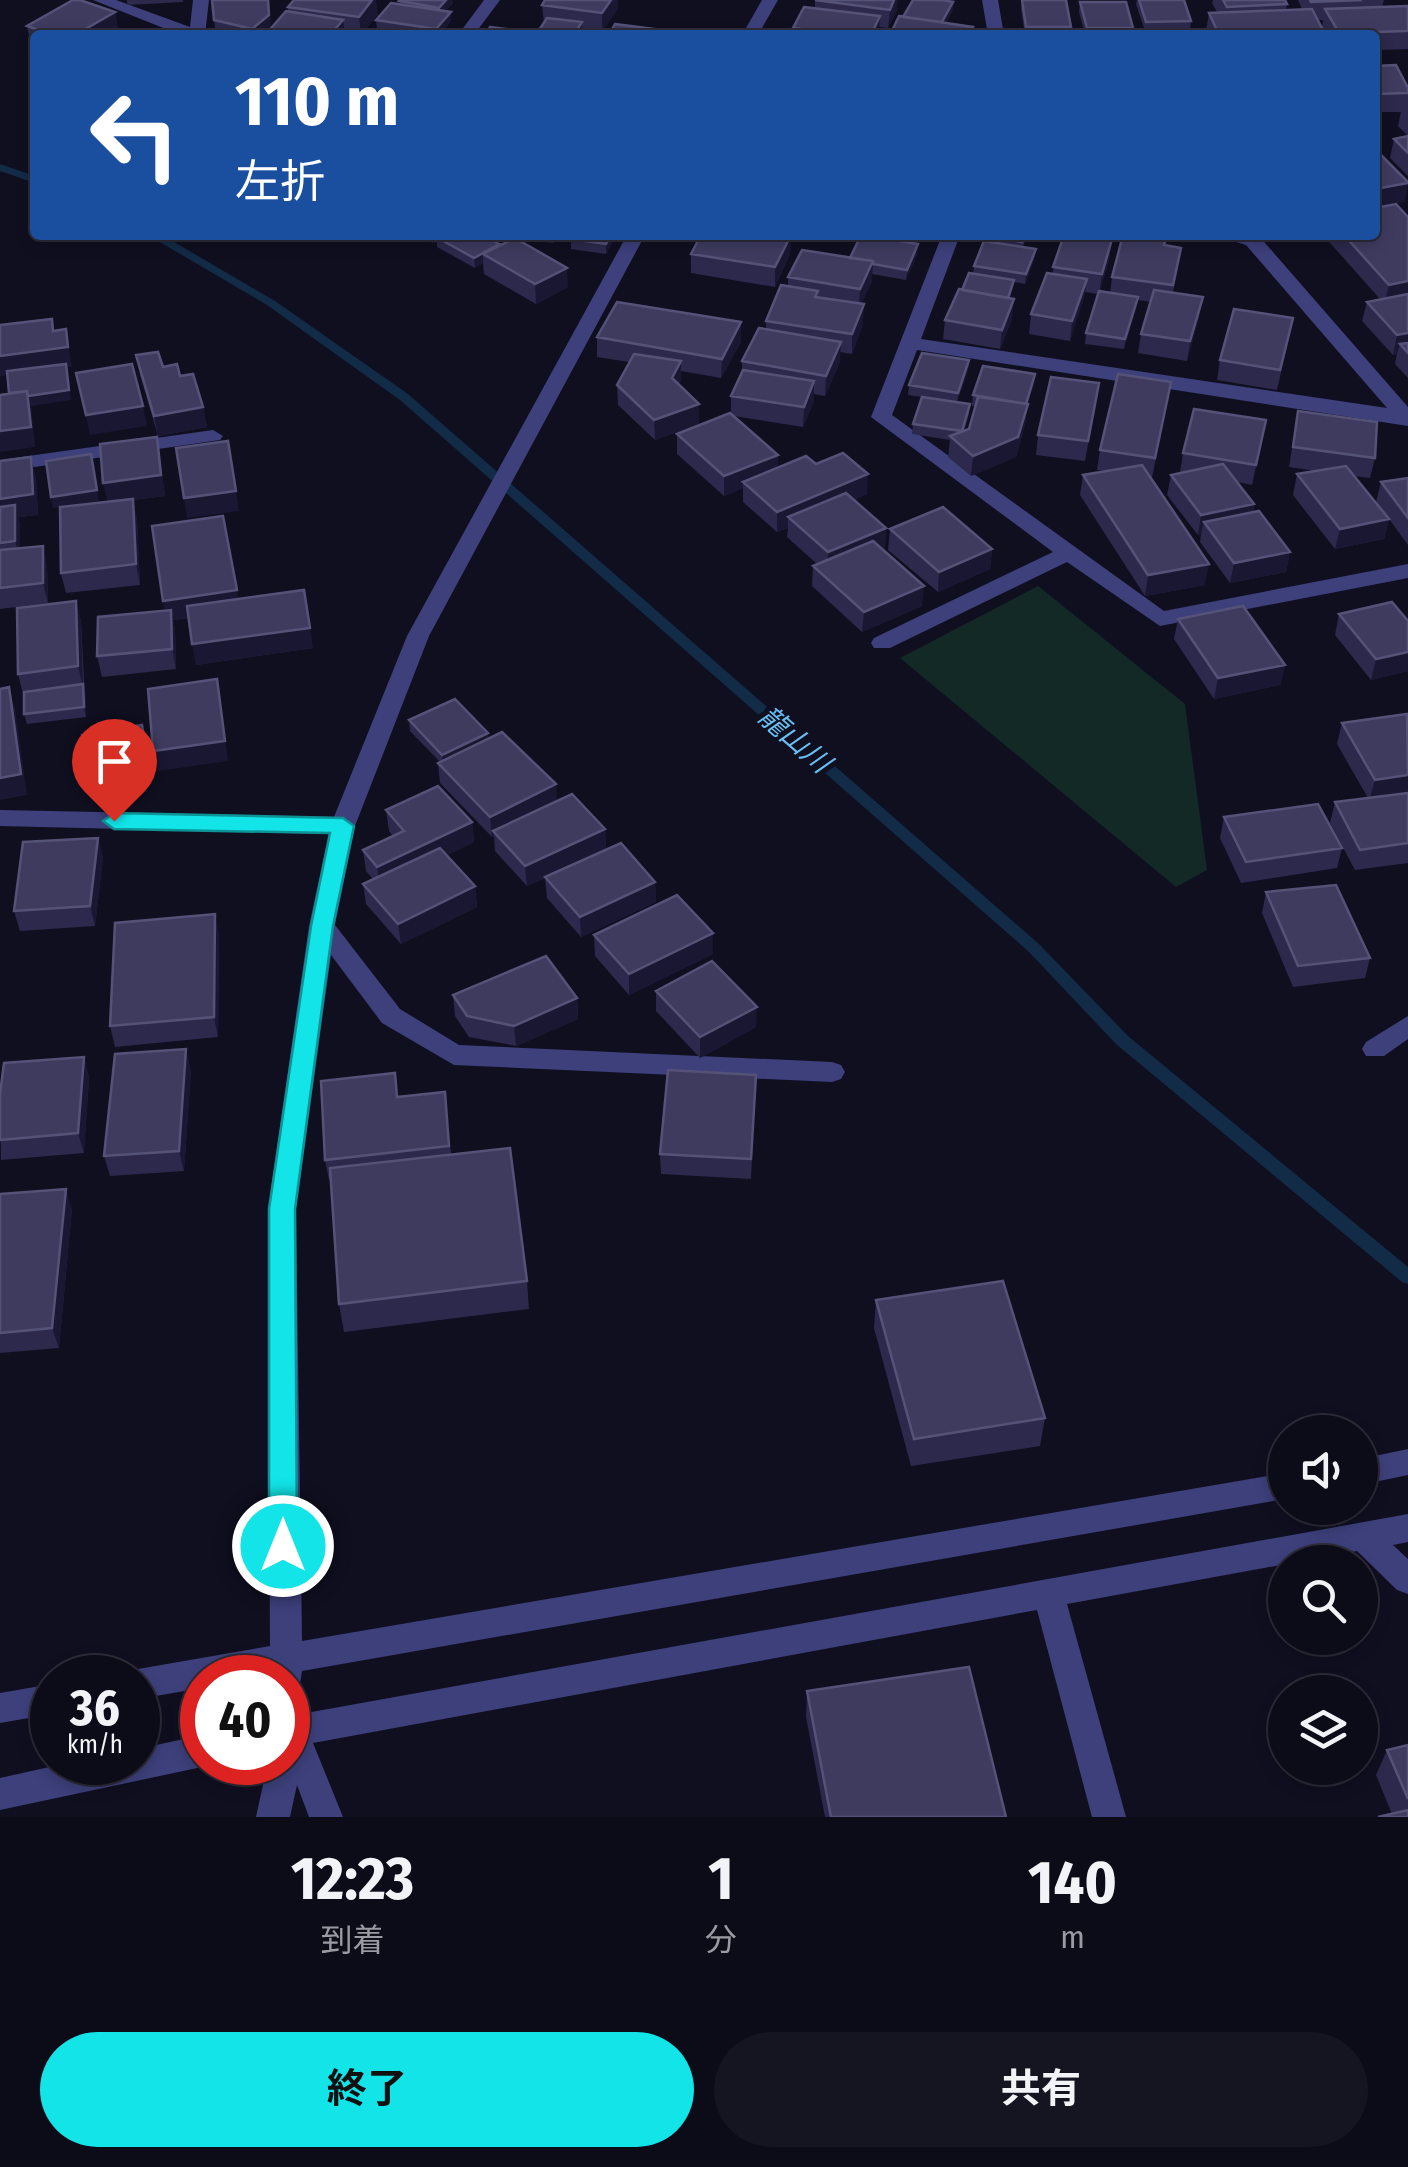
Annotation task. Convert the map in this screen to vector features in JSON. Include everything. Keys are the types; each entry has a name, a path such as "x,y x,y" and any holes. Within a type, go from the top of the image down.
{"street":[{"path":"101,0 182,30"},
{"path":"197,30 201,0"},
{"path":"470,30 492,0"},
{"path":"753,30 770,0"},
{"path":"990,0 995,30"},
{"path":"285,1655 282,1209 322,926 343,826 418,636 633,240"},
{"path":"949,240 881,417 1065,554 1160,619 1408,571"},
{"path":"1252,240 1407,418"},
{"path":"908,343 1407,418"},
{"path":"0,466 212,436"},
{"path":"882,644 1065,554"},
{"path":"0,818 343,826"},
{"path":"322,926 390,1016 454,1054 832,1072"},
{"path":"1375,1048 1408,1026"},
{"path":"1378,1468 1408,1462"},
{"path":"310,1663 1268,1489"},
{"path":"310,1740 1408,1528"},
{"path":"1363,1537 1408,1580"},
{"path":"1049,1596 1109,1817"},
{"path":"0,1708 30,1703"},
{"path":"0,1794 180,1756"},
{"path":"273,1817 280,1785"},
{"path":"309,1785 326,1817"}],"green space":[{"path":"1038,586 1185,704 1207,870 1176,887 900,658"}],"building":[{"path":"73,0 115,12 84,30 39,30 27,26"},
{"path":"212,0 268,0 269,15 252,29 214,20"},
{"path":"294,0 372,0 359,17 288,7"},
{"path":"400,0 446,0 439,8"},
{"path":"545,0 611,0 602,13 542,5"},
{"path":"815,0 894,0 890,10"},
{"path":"913,0 953,2 942,22 903,17"},
{"path":"1022,0 1066,0 1071,27 1026,27"},
{"path":"1139,0 1184,0 1191,21 1146,22"},
{"path":"1223,0 1285,0 1287,4 1227,7"},
{"path":"1080,2 1126,2 1133,28 1087,28"},
{"path":"391,3 451,12 436,29 376,20"},
{"path":"1408,6 1408,31 1337,30 1325,9"},
{"path":"804,7 880,16 873,30 793,28"},
{"path":"1312,9 1323,30 1217,30 1209,13"},
{"path":"286,11 343,20 334,30 269,30"},
{"path":"899,16 973,27 972,30 892,30"},
{"path":"547,18 582,22 577,30 539,30"},
{"path":"615,24 662,30 612,30"},
{"path":"1396,65 1408,93 1380,94 1380,66"},
{"path":"1408,136 1408,153 1394,139"},
{"path":"1381,155 1408,183 1380,188"},
{"path":"1396,204 1408,217 1408,281 1389,285 1348,240 1380,240 1380,207"},
{"path":"441,240 491,240 499,244 474,258"},
{"path":"518,240 567,268 535,284 483,254"},
{"path":"698,240 788,240 775,267 691,254"},
{"path":"859,240 918,244 907,270 850,258"},
{"path":"1062,240 1112,240 1102,274 1053,267"},
{"path":"1122,240 1166,240 1164,245 1181,248 1173,285 1112,277"},
{"path":"984,241 1036,249 1026,274 974,266"},
{"path":"802,250 873,261 860,289 788,277"},
{"path":"969,273 1014,280 1008,298 962,290"},
{"path":"1047,273 1087,279 1072,321 1031,314"},
{"path":"781,285 818,291 815,297 864,304 852,334 766,321"},
{"path":"959,289 1014,299 1002,330 945,320"},
{"path":"1154,290 1203,297 1190,341 1141,334"},
{"path":"1099,291 1138,297 1125,339 1086,333"},
{"path":"1408,294 1408,333 1397,335 1367,302"},
{"path":"617,302 741,322 722,359 597,337"},
{"path":"1234,309 1293,318 1280,370 1220,360"},
{"path":"52,319 53,331 66,329 68,347 0,356 0,325"},
{"path":"759,328 841,342 826,376 742,361"},
{"path":"158,352 163,367 177,364 180,376 193,374 203,407 154,416 136,355"},
{"path":"922,353 969,360 958,393 909,385"},
{"path":"634,354 681,361 672,378 699,404 654,420 617,385"},
{"path":"66,364 69,390 28,396 27,391 9,393 7,371"},
{"path":"132,364 143,406 86,415 76,373"},
{"path":"983,366 1035,374 1026,404 973,395"},
{"path":"743,370 814,381 804,407 731,396"},
{"path":"1118,374 1171,382 1155,458 1100,450"},
{"path":"1051,377 1099,383 1088,441 1038,435"},
{"path":"27,391 31,427 0,431 0,395"},
{"path":"922,397 970,404 962,431 913,424"},
{"path":"978,397 1028,404 1018,437 973,456 950,436 969,429"},
{"path":"1194,409 1266,420 1256,465 1183,453"},
{"path":"1298,411 1377,422 1375,458 1293,447"},
{"path":"730,413 778,455 724,476 677,434"},
{"path":"157,437 161,475 103,483 100,444"},
{"path":"228,441 236,491 184,498 176,448"},
{"path":"843,453 868,474 777,512 743,482 806,456 816,464"},
{"path":"91,454 97,490 51,497 46,461"},
{"path":"31,457 33,494 0,499 0,461"},
{"path":"1223,464 1254,504 1201,515 1171,475"},
{"path":"1142,465 1209,564 1148,575 1083,475"},
{"path":"1346,466 1389,519 1340,529 1297,474"},
{"path":"1408,478 1408,518 1381,482"},
{"path":"846,493 886,528 828,552 788,517"},
{"path":"133,499 136,564 61,573 60,507"},
{"path":"15,505 15,541 0,543 0,507"},
{"path":"943,507 992,549 939,572 890,529"},
{"path":"1259,511 1290,552 1234,563 1204,522"},
{"path":"223,516 237,590 163,601 152,526"},
{"path":"873,541 924,586 864,612 813,566"},
{"path":"43,546 43,583 0,588 0,550"},
{"path":"304,590 310,628 192,644 187,606"},
{"path":"76,601 78,666 18,674 17,608"},
{"path":"1392,602 1408,621 1408,652 1376,659 1339,614"},
{"path":"1243,606 1285,665 1218,678 1178,619"},
{"path":"171,610 172,649 97,656 98,617"},
{"path":"217,679 225,741 153,751 148,689"},
{"path":"83,684 84,707 24,714 24,692"},
{"path":"9,687 21,774 0,778 0,689"},
{"path":"455,699 488,733 442,755 409,720"},
{"path":"1407,714 1408,775 1375,780 1342,723"},
{"path":"142,725 146,750 86,760 82,735"},
{"path":"502,732 556,784 490,817 438,763"},
{"path":"438,786 472,822 377,867 363,850 404,831 386,810"},
{"path":"1408,793 1408,843 1360,850 1335,802"},
{"path":"572,794 605,829 525,866 493,831"},
{"path":"1318,804 1342,848 1246,862 1224,817"},
{"path":"98,838 90,906 14,911 23,842"},
{"path":"621,843 655,882 580,917 545,877"},
{"path":"440,848 475,886 398,924 363,884"},
{"path":"1336,885 1370,958 1298,966 1266,892"},
{"path":"677,895 713,933 629,974 594,935"},
{"path":"215,914 214,1017 110,1026 115,923"},
{"path":"546,956 577,998 514,1026 467,1016 453,995"},
{"path":"712,961 757,1007 700,1037 656,991"},
{"path":"186,1049 179,1151 104,1156 115,1054"},
{"path":"84,1057 78,1133 0,1140 4,1063"},
{"path":"668,1070 756,1075 751,1159 660,1154"},
{"path":"395,1073 397,1097 445,1092 449,1146 325,1160 321,1081"},
{"path":"510,1148 527,1281 339,1304 330,1168"},
{"path":"66,1189 52,1328 0,1333 0,1194"},
{"path":"1003,1281 1045,1418 914,1439 876,1300"},
{"path":"969,1667 1006,1817 831,1817 807,1691"},
{"path":"1408,1745 1408,1799 1387,1750"},
{"path":"1408,1810 1408,1817 1378,1817"}],"waterway":[{"name":"龍山川","path":"0,167 30,178"},
{"name":"龍山川","path":"163,240 271,303 404,397 1034,948 1122,1040 1408,1277"}],"route":[{"path":"114,821 343,826 322,926 282,1209 283,1546"}]}
